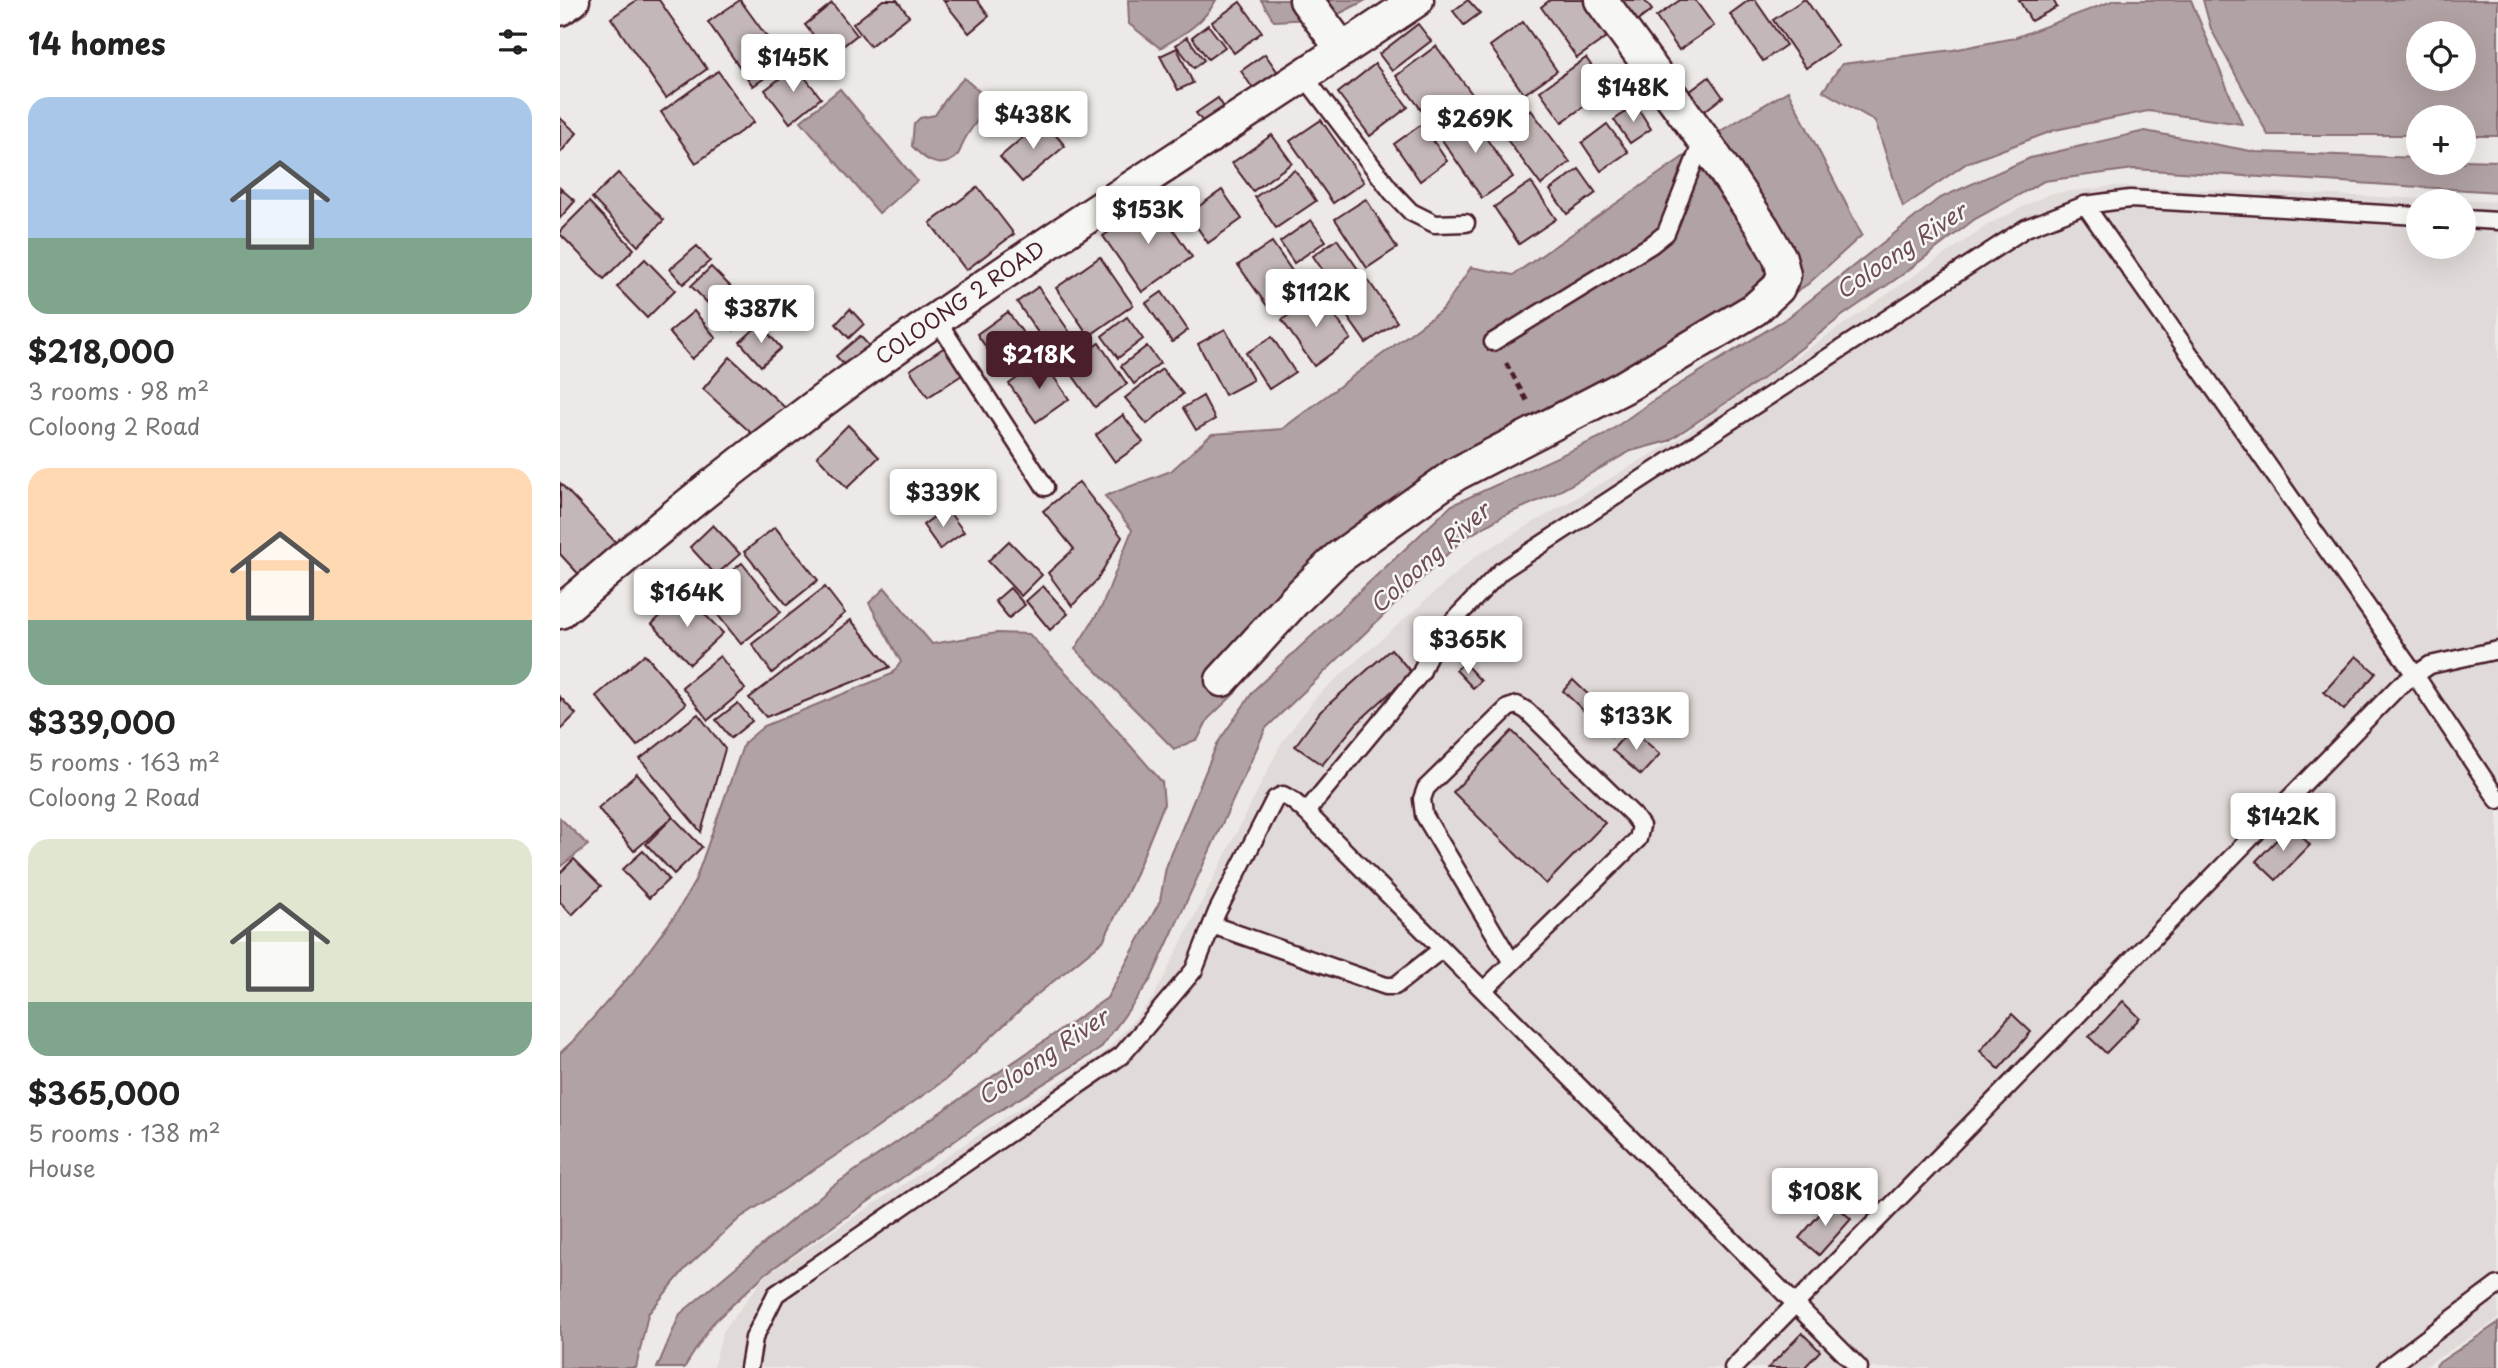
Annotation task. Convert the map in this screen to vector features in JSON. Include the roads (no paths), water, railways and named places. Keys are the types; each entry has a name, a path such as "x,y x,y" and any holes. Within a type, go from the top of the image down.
{"street":[{"path":"560,9 573,0"},
{"path":"1306,0 1343,50"},
{"name":"COLOONG 2 ROAD","path":"560,612 663,523 883,356 1185,151 1417,0"},
{"path":"1223,680 1294,600 1338,558 1456,474 1624,387 1755,309 1778,288 1784,275 1780,258 1763,228 1703,139 1601,0"}],"lane":[{"path":"1304,76 1392,192 1411,212 1435,224 1466,223"},
{"path":"1493,342 1651,245 1666,233 1703,139"},
{"path":"1306,813 1421,673 1434,641 1501,571 2026,228 2085,205 2130,199 2406,215"},
{"path":"2085,205 2415,675 2498,800"},
{"path":"2476,220 2498,221"},
{"path":"937,320 1045,486"},
{"path":"1733,1368 2399,686 2430,665 2498,650"},
{"path":"1484,990 1638,839 1641,826 1527,711 1517,705 1508,708 1426,788 1422,799 1424,815 1511,961"},
{"path":"749,1368 754,1338 776,1294 1122,1055 1194,970 1212,925 1275,799 1283,795 1306,813 1484,990 1859,1368"},
{"path":"1212,925 1386,986 1395,986 1442,949"},
{"path":"2387,1368 2498,1285"}],"water":[{"path":"1128,0 1216,0 1198,22 1160,48 1129,24"},
{"path":"1261,0 1366,0 1331,18 1274,21"},
{"path":"2115,0 2191,0 2242,124 2148,111 2055,130 1967,163 1903,207 1875,121 1823,91 1842,64 1953,50 2014,38"},
{"path":"2203,0 2498,0 2498,136 2476,136 2476,105 2406,105 2406,135 2268,135 2211,29"},
{"path":"964,78 991,102 955,158 943,163 931,161 912,146 914,124 920,118 935,115"},
{"path":"840,89 917,181 879,213 801,121"},
{"path":"1788,91 1862,235 1808,284 1605,415 1445,488 1386,533 1260,651 1235,693 1208,719 1198,739 1174,749 1075,649 1102,606 1132,530 1105,496 1171,471 1212,434 1282,429 1443,309 1471,267 1513,275 1722,130"},
{"name":"Coloong River","path":"2145,131 2256,152 2406,158 2406,175 2476,175 2476,160 2498,161 2498,192 2134,169 2044,181 1975,219 1902,275 1842,316 1762,379 1668,441 1631,451 1556,493 1503,516 1462,540 1266,728 1151,979 1100,1049 986,1119 765,1274 712,1324 684,1368 657,1368 680,1314 830,1188 1107,998 1160,901 1166,867 1217,744 1255,689 1452,505 1603,436 1651,402 1790,316 1938,199 2030,158"},
{"path":"885,588 932,644 997,633 1029,634 1076,683 1162,782 1164,804 1132,883 1103,941 1034,997 946,1079 867,1135 740,1218 685,1269 648,1314 636,1368 560,1368 560,1053 633,972 676,914 695,881 744,743 764,726 892,674 901,662 869,603"},
{"path":"560,818 588,845 560,867"},
{"path":"2498,1323 2498,1368 2436,1368 2437,1364"}]}
